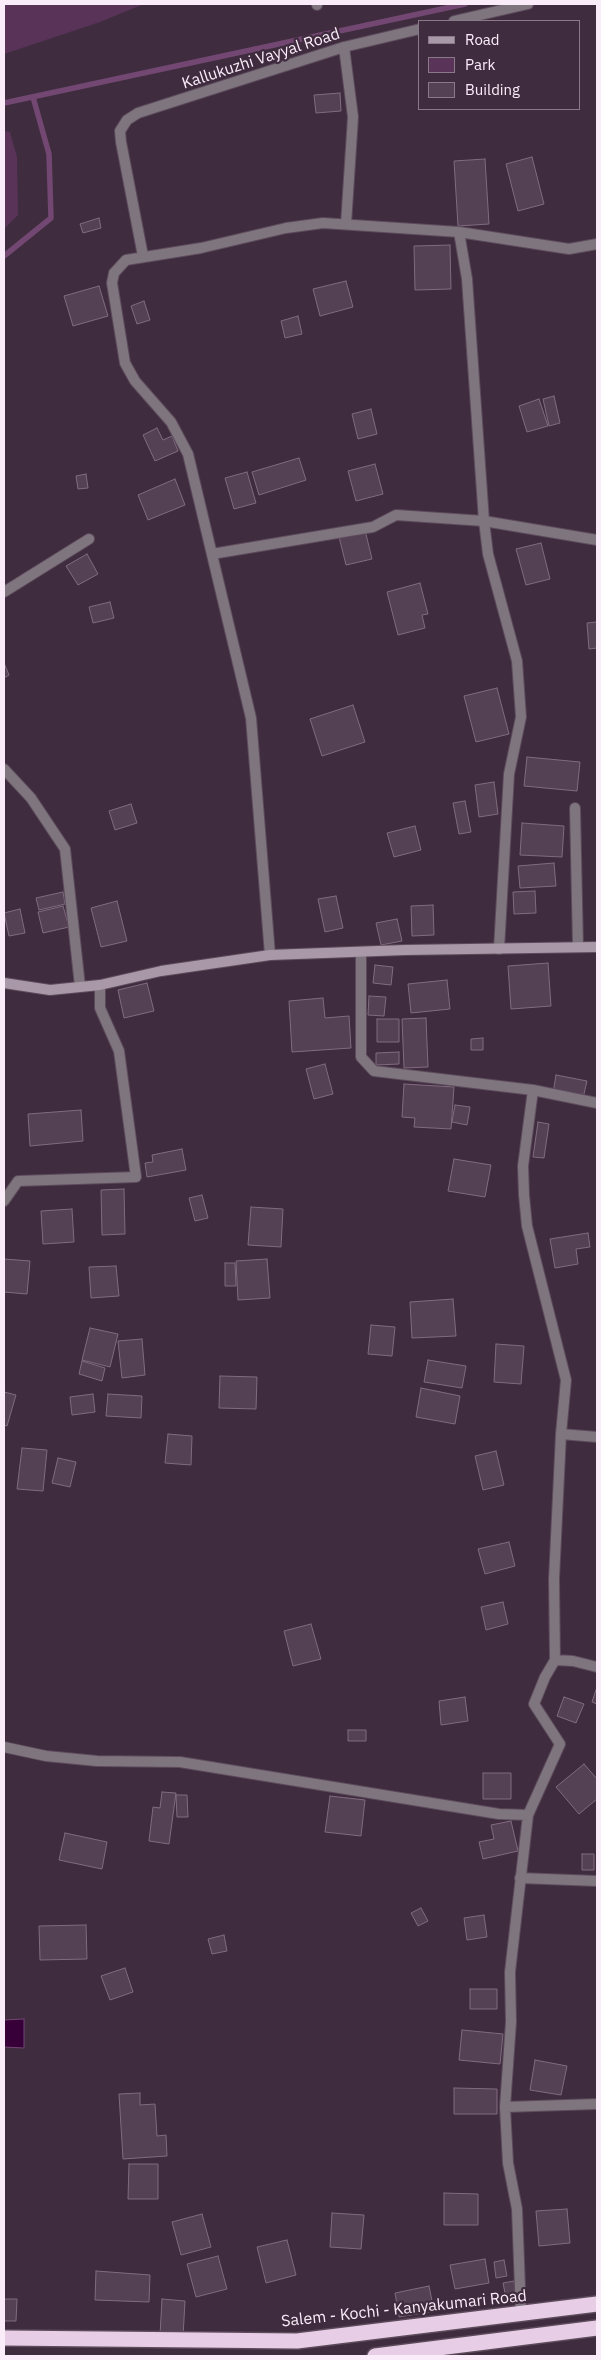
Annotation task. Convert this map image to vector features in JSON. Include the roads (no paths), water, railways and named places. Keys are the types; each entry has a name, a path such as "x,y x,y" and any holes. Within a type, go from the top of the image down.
{"highway":[{"name":"Salem - Kochi - Kanyakumari Road","path":"4,2338 297,2341 597,2304"},
{"path":"375,2356 597,2328"}],"street":[{"path":"458,20 528,4"},
{"name":"Kallukuzhi Vayyal Road","path":"143,256 120,131 127,120 138,113 344,48 418,30"},
{"path":"344,48 353,117 346,224"},
{"path":"270,955 251,718 188,454 171,422 135,381 126,363 112,283 114,273 126,260 201,248 299,225 346,224 459,232 569,249 597,244"},
{"path":"459,232 467,279 488,554 517,661 521,717 509,774 499,949"},
{"path":"212,554 372,527 396,516 484,521 597,540"},
{"path":"4,592 89,539"},
{"path":"4,769 31,798 65,848 80,986"},
{"path":"575,808 578,947"},
{"path":"4,983 50,990 100,985 160,972 270,955 405,950 597,947"},
{"path":"361,953 361,1057 374,1071 533,1090 597,1103"},
{"path":"4,1200 18,1181 136,1177 119,1051 100,1008 100,985"},
{"path":"521,2314 517,2209 508,2163 505,2107 511,2022 510,1972 528,1815 560,1744 534,1704 545,1677 555,1660 554,1579 561,1434 566,1380 527,1226 523,1166 533,1090"},
{"path":"561,1434 597,1437"},
{"path":"555,1660 597,1667"},
{"path":"4,1747 46,1756 97,1761 180,1762 499,1814 528,1815"},
{"path":"520,1878 597,1881"},
{"path":"505,2107 597,2104"}],"waterway":[{"path":"4,103 465,4"},
{"path":"4,256 51,218 49,154 33,97"}]}
